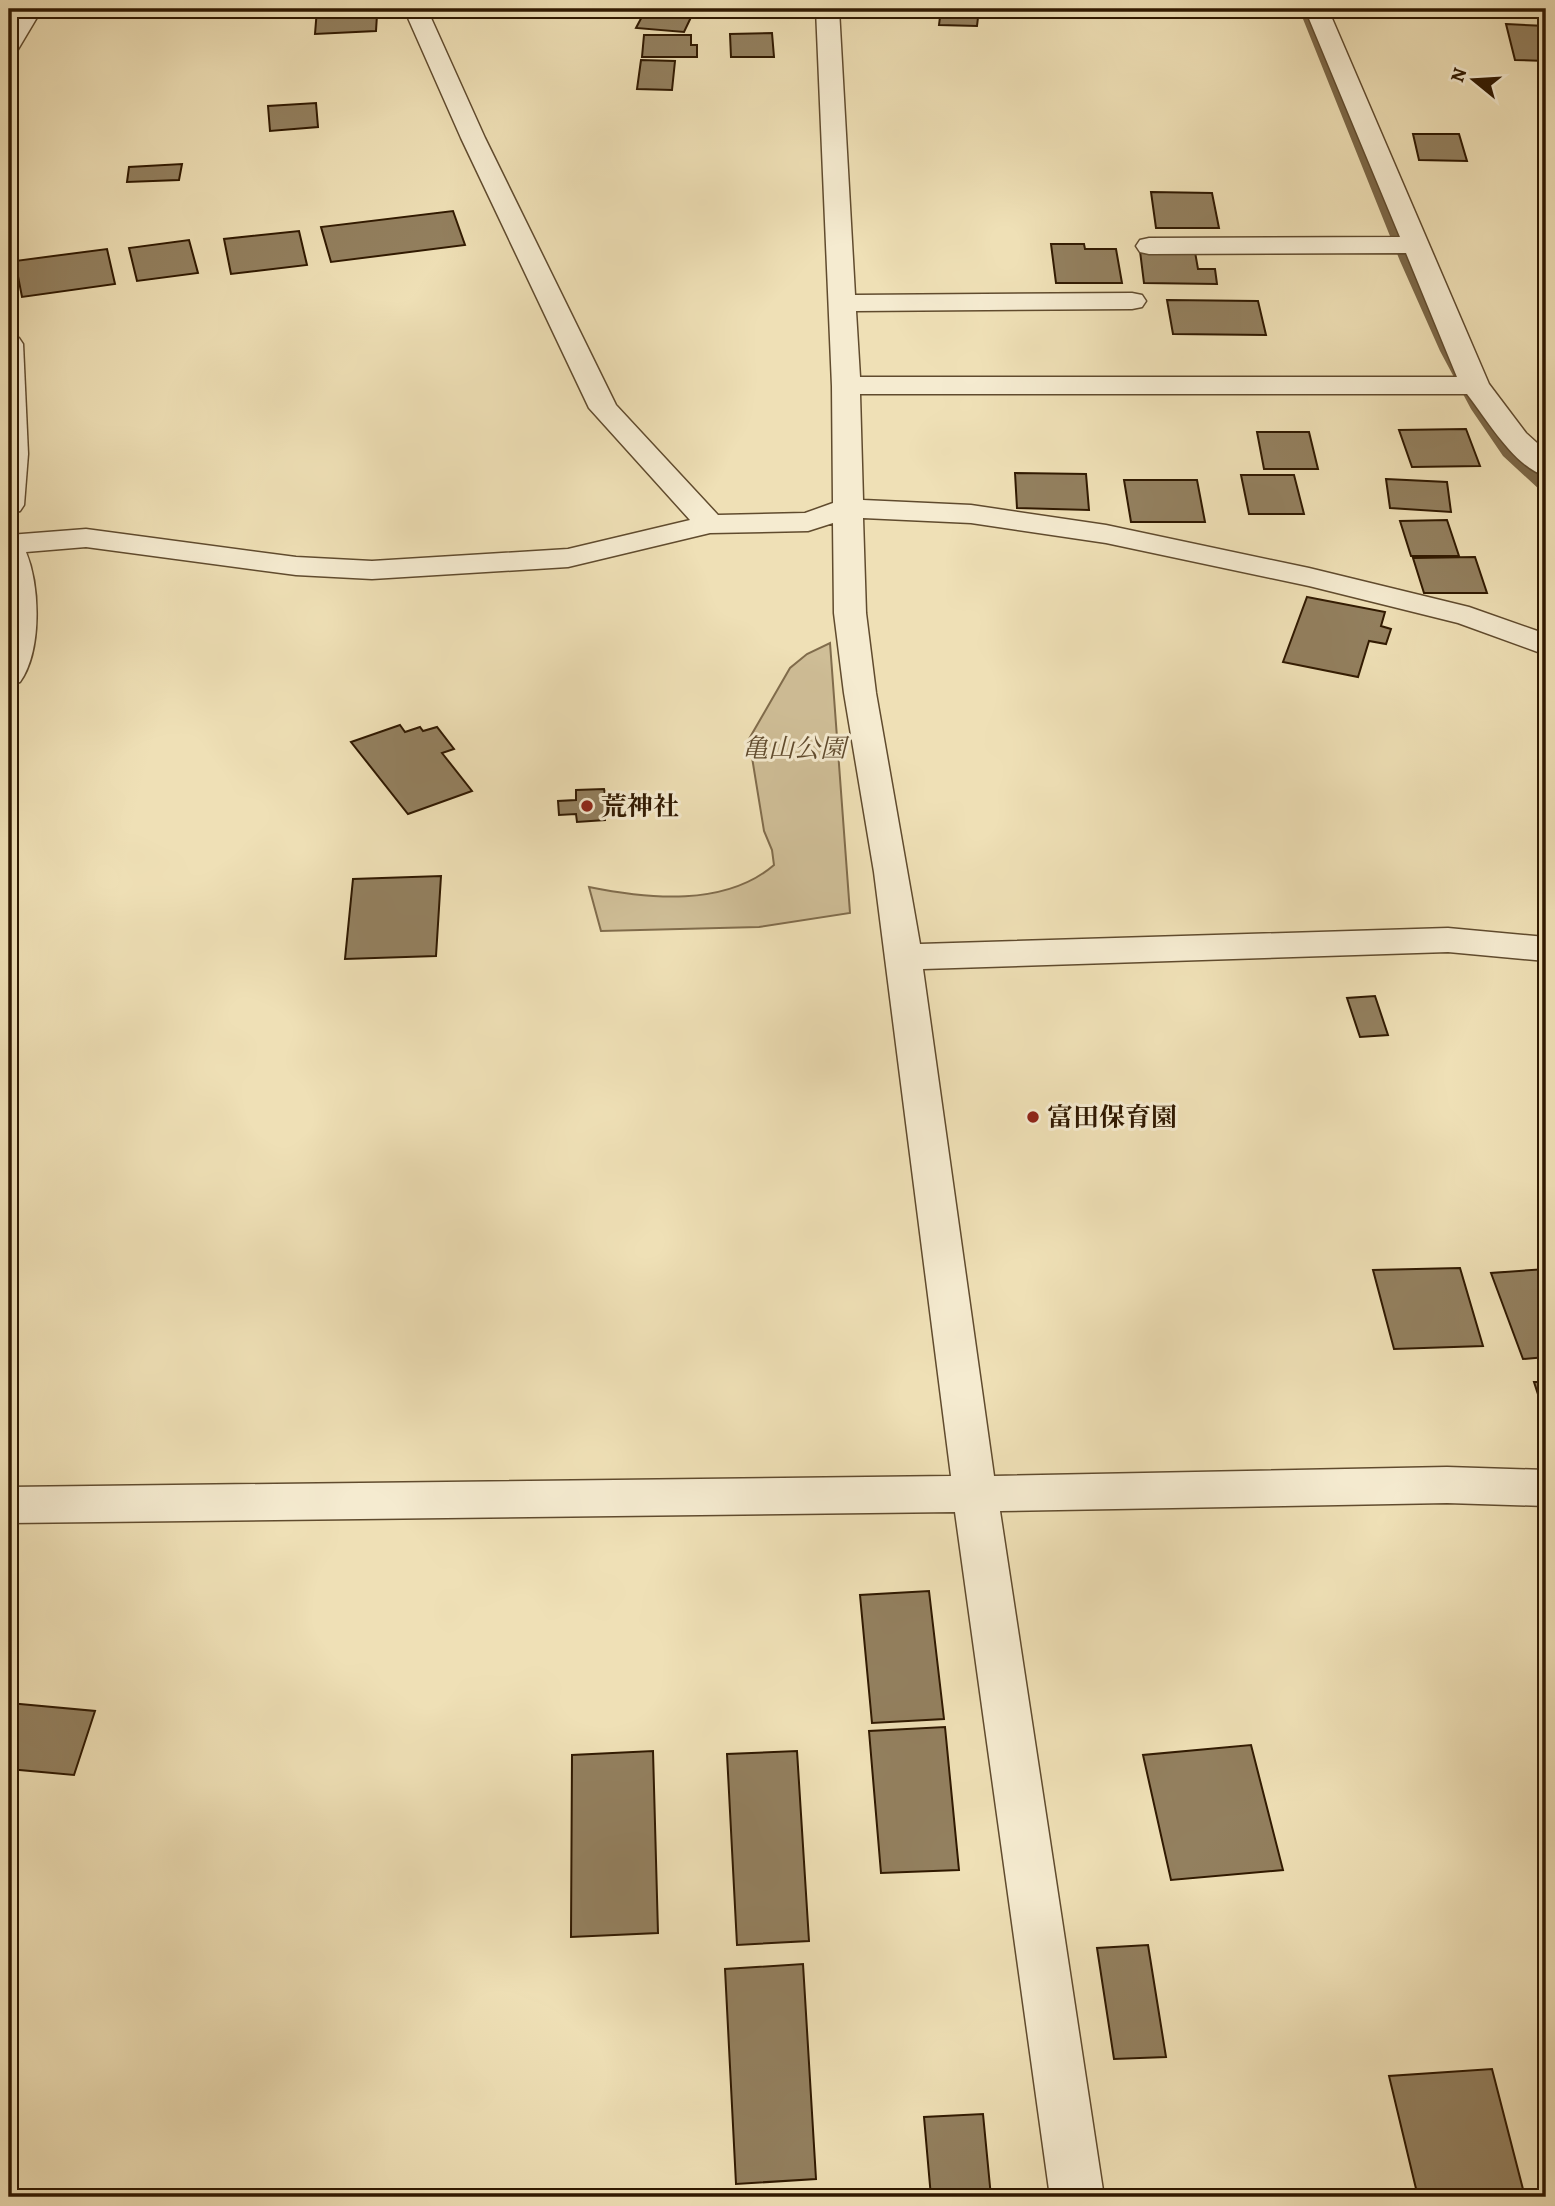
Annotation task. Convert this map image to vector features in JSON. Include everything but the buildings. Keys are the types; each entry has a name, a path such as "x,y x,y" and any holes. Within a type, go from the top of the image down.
{"street":[{"path":"9,46 30,9"},
{"path":"415,9 473,138 603,408 710,524"},
{"path":"827,9 846,386 847,508 853,640 892,872 975,1494 1077,2197"},
{"path":"1317,9 1475,385 1516,439 1546,467"},
{"path":"1149,246 1416,245"},
{"path":"842,303 1132,301"},
{"path":"9,344 13,454 9,505"},
{"path":"846,386 1475,385"},
{"path":"9,675 21,618 20,581 9,546 86,538 296,566 372,570 568,558 710,524 808,522 847,508 971,514 1106,534 1309,577 1469,616 1546,645"},
{"path":"902,957 1448,940 1546,949"},
{"path":"9,1505 975,1494 1447,1485 1546,1488"}],"green space":[{"name":"亀山公園","path":"830,643 850,913 759,927 601,931 589,887 636,895 709,894 733,888 774,865 772,850 764,831 749,739 790,668 807,654"}],"waterway":[{"path":"1304,9 1406,261 1446,351 1478,409 1508,453 1546,488"}],"place":[{"name":"荒神社","path":"587,806"},
{"name":"富田保育園","path":"1033,1117"}]}
